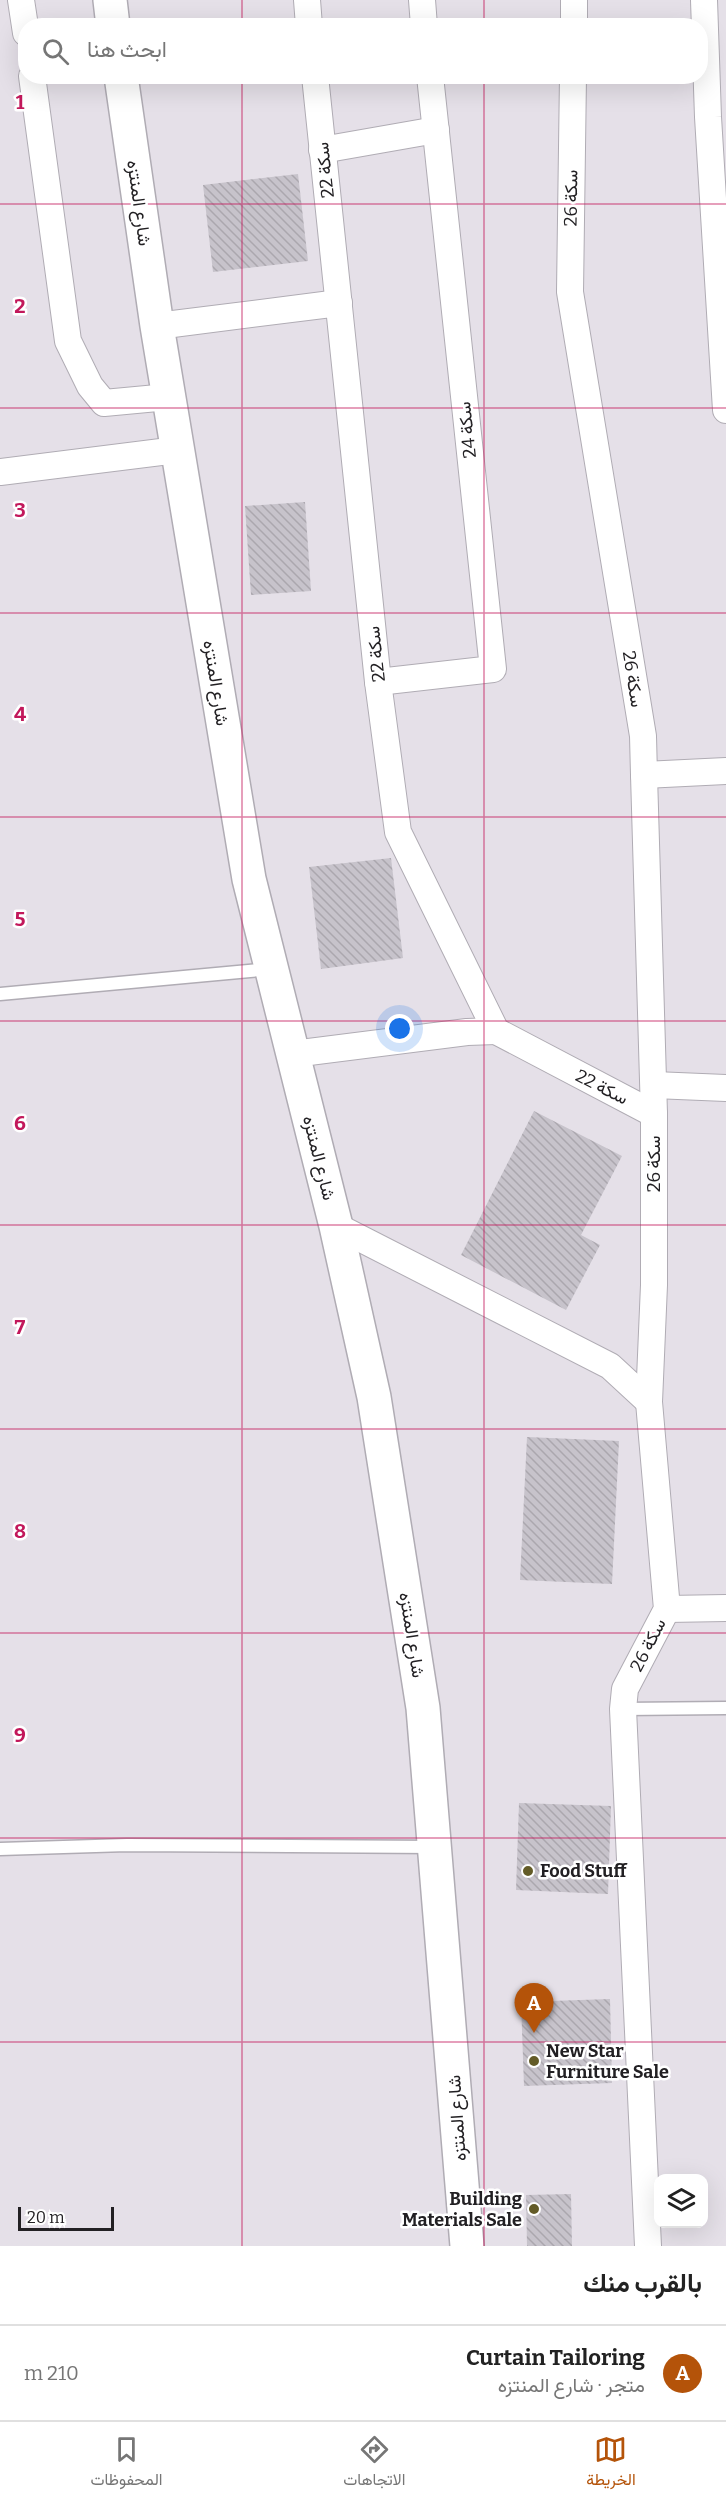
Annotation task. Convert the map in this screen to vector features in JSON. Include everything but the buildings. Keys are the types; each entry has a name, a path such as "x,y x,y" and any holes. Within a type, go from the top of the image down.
{"street":[{"path":"21,0 24,18"},
{"path":"110,0 112,18"},
{"path":"307,0 308,18"},
{"path":"422,0 423,18"},
{"path":"574,0 574,18"},
{"path":"704,0 705,18"},
{"path":"33,84 68,342 90,386 104,403 168,397"},
{"name":"شارع المنتزه","path":"122,84 168,397 249,879 336,1226 378,1420 423,1708 467,2246"},
{"name":"سكة 22","path":"316,84 378,682 398,832 496,1031 654,1114"},
{"name":"سكة 24","path":"378,682 493,669 431,84"},
{"name":"سكة 26","path":"573,84 570,292 643,736 654,1085 654,1285 649,1402 667,1609 625,1689 623,1709 648,2246"},
{"path":"707,84 726,410"},
{"path":"322,150 436,130"},
{"path":"157,326 339,303"},
{"path":"0,472 177,450"},
{"path":"644,775 726,771"},
{"path":"293,1054 466,1032 496,1031"},
{"path":"654,1085 726,1088"},
{"path":"336,1226 610,1366 649,1402"},
{"path":"667,1609 726,1608"}],"lane":[{"path":"0,994 272,969"},
{"path":"623,1709 726,1708"},
{"path":"0,1849 127,1845 436,1846"}],"place":[{"name":"Food Stuff","path":"528,1871"},
{"name":"Curtain Tailoring","path":"534,2033"},
{"name":"New Star Furniture Sale","path":"534,2061"},
{"name":"Building Materials Sale","path":"534,2209"}]}
